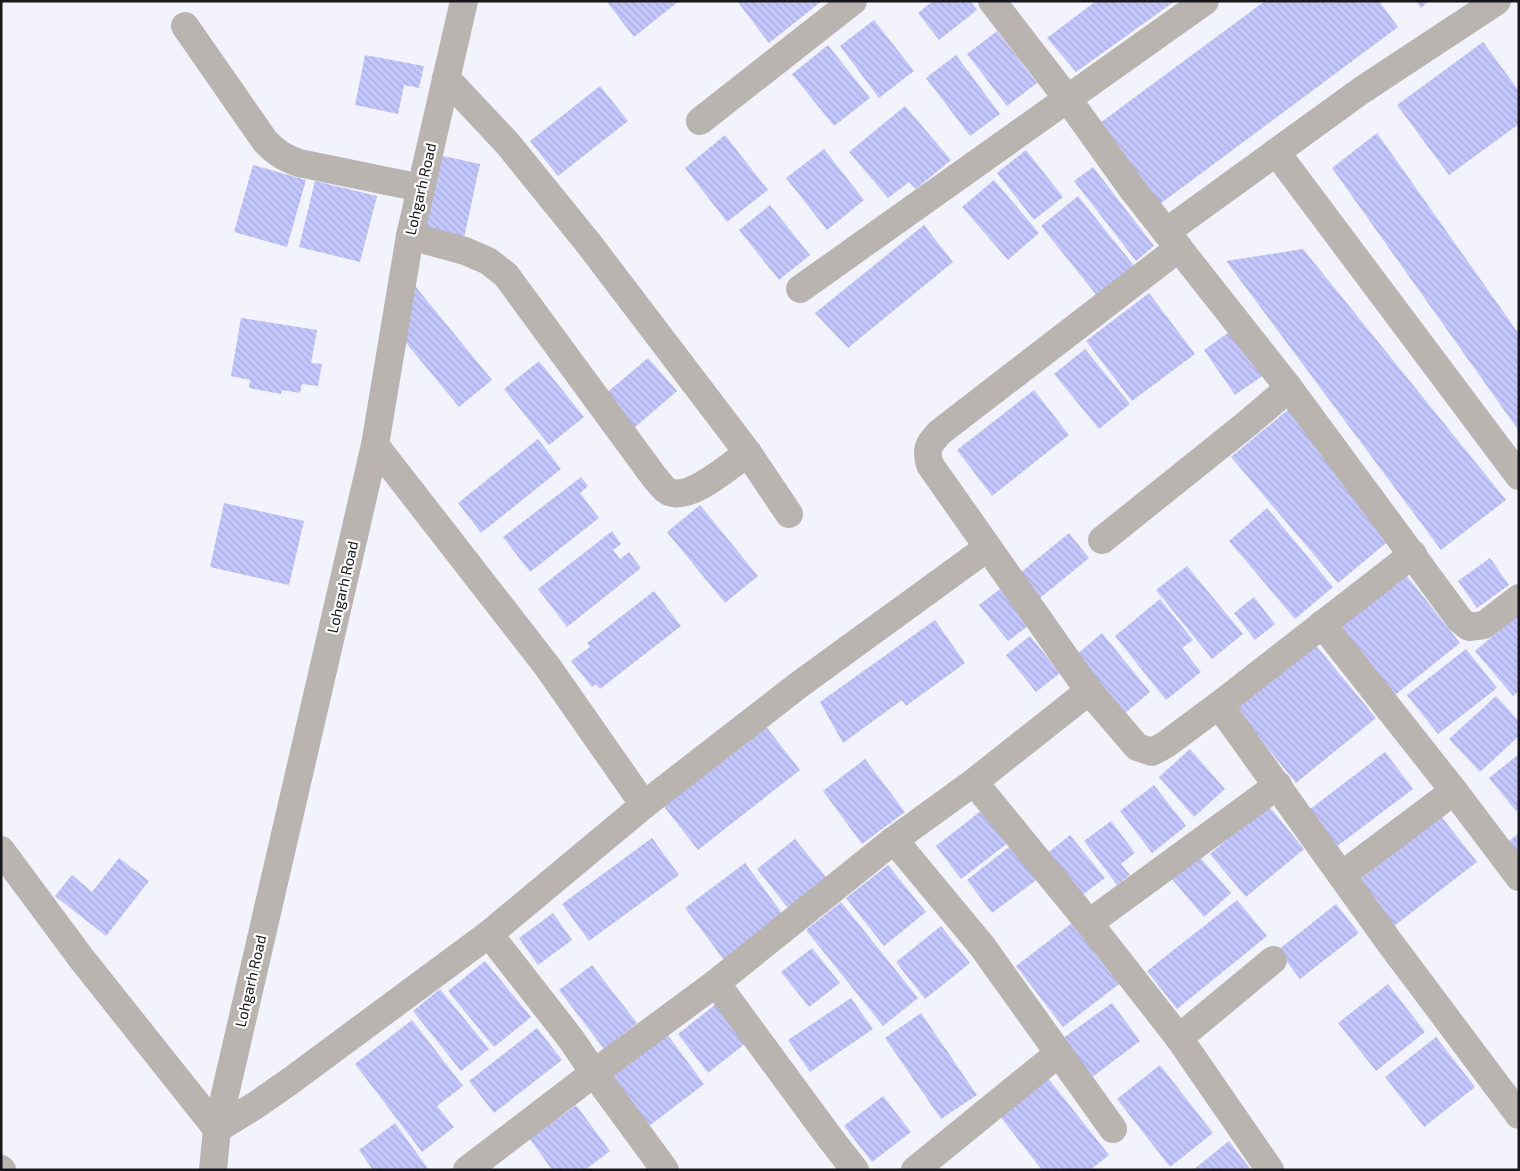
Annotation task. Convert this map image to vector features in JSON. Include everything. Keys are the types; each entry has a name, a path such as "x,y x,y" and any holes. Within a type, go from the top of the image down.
{"street":[{"name":"Lohgarh Road","path":"213,1169 217,1129 376,445 410,236 464,1"},
{"path":"700,122 853,1"},
{"path":"992,1 1067,98 1133,190 1289,388 1460,620 1469,627 1484,625 1519,598"},
{"path":"800,289 1204,1"},
{"path":"1413,554 1219,705 1165,745 1152,752 1136,747 1089,691 930,465 927,454 930,443 948,426 1173,240 1276,152 1362,90 1497,1"},
{"path":"184,26 265,141 275,152 300,163 421,188"},
{"path":"446,78 508,144 583,236 748,453 789,514"},
{"path":"1276,152 1519,476"},
{"path":"410,236 465,251 488,261 506,275 655,478 668,492 683,494 698,488 748,453"},
{"path":"1102,540 1289,388"},
{"path":"376,445 547,666 644,805"},
{"path":"1,850 81,958 217,1129 289,1082 489,934 644,805 800,684 987,548"},
{"path":"1322,624 1454,791 1519,877"},
{"path":"467,1170 716,983 894,840 974,782 1089,691"},
{"path":"1219,705 1493,1083 1519,1115"},
{"path":"974,782 1089,923 1179,1038 1270,1170"},
{"path":"1089,923 1278,785"},
{"path":"1342,875 1454,791"},
{"path":"894,840 982,946 1113,1129"},
{"path":"489,934 571,1039 665,1170"},
{"path":"1179,1038 1273,960"},
{"path":"716,983 830,1138 856,1170"},
{"path":"915,1170 1059,1053"}],"building":[{"path":"606,1 679,1 634,37"},
{"path":"737,1 822,1 769,43"},
{"path":"933,1 970,1 977,10 939,40 918,13"},
{"path":"1096,1 1175,1 1076,72 1047,38"},
{"path":"1265,1 1379,1 1398,27 1160,204 1100,123"},
{"path":"1416,1 1429,1 1421,8"},
{"path":"874,20 914,71 879,98 840,46"},
{"path":"997,31 1037,83 1007,106 967,54"},
{"path":"1483,42 1519,91 1519,124 1449,175 1397,105"},
{"path":"828,45 870,98 834,126 792,74"},
{"path":"365,55 424,66 419,88 404,85 398,114 355,105"},
{"path":"956,55 1000,114 970,136 926,78"},
{"path":"600,86 628,121 558,176 530,141"},
{"path":"905,106 951,160 916,189 909,182 888,198 849,152"},
{"path":"1377,133 1519,334 1519,431 1332,168"},
{"path":"725,135 768,190 727,222 685,168"},
{"path":"824,149 864,200 827,230 786,178"},
{"path":"1026,150 1063,197 1034,220 997,173"},
{"path":"439,155 480,164 463,242 421,232"},
{"path":"253,165 306,180 287,247 234,232"},
{"path":"1093,167 1154,246 1136,261 1074,181"},
{"path":"994,180 1039,233 1008,260 962,207"},
{"path":"315,181 377,196 360,262 299,247"},
{"path":"1078,196 1135,267 1098,297 1041,226"},
{"path":"770,205 810,255 779,280 739,230"},
{"path":"924,225 953,262 848,348 815,313"},
{"path":"1303,249 1506,500 1441,550 1226,261"},
{"path":"411,281 492,380 459,407 397,332"},
{"path":"1149,293 1195,354 1132,401 1086,341"},
{"path":"241,318 317,330 311,363 322,364 318,386 302,384 300,393 282,390 281,394 249,388 250,380 231,376"},
{"path":"1239,325 1271,370 1235,395 1204,350"},
{"path":"1085,349 1130,404 1099,429 1054,374"},
{"path":"648,358 677,391 633,429 604,395"},
{"path":"539,361 584,417 549,445 504,389"},
{"path":"1034,390 1069,435 992,496 957,450"},
{"path":"1290,408 1397,534 1338,583 1231,457"},
{"path":"538,439 561,469 481,533 458,503"},
{"path":"581,477 588,486 580,493 599,518 530,572 503,537"},
{"path":"224,503 304,521 289,585 210,567"},
{"path":"700,505 758,576 725,603 667,532"},
{"path":"1267,508 1333,587 1295,619 1229,541"},
{"path":"612,531 621,544 613,550 620,559 629,552 641,568 567,627 538,589"},
{"path":"1069,533 1089,558 1040,598 1020,573"},
{"path":"1490,558 1509,585 1477,608 1458,581"},
{"path":"1187,566 1243,634 1212,659 1156,590"},
{"path":"1403,571 1460,643 1395,695 1338,624"},
{"path":"1004,586 1033,622 1008,641 979,605"},
{"path":"654,591 681,626 600,689 596,684 592,687 571,661 590,647 587,643"},
{"path":"1254,597 1275,624 1255,640 1234,613"},
{"path":"1160,599 1193,640 1182,648 1201,672 1166,700 1115,636"},
{"path":"1519,614 1519,691 1513,696 1475,651"},
{"path":"935,620 965,663 906,706 902,700 843,743 820,702"},
{"path":"1102,633 1150,692 1124,714 1076,655"},
{"path":"1030,636 1060,673 1036,692 1006,655"},
{"path":"1314,643 1376,718 1296,783 1235,708"},
{"path":"1466,649 1497,688 1438,734 1407,695"},
{"path":"1496,696 1519,721 1519,736 1480,772 1449,739"},
{"path":"764,724 800,770 698,850 662,804"},
{"path":"1190,749 1225,789 1194,817 1159,777"},
{"path":"1385,752 1413,789 1332,850 1305,813"},
{"path":"1519,754 1519,809 1516,811 1489,778"},
{"path":"865,759 905,812 862,844 823,791"},
{"path":"1154,785 1186,826 1152,853 1120,811"},
{"path":"1268,805 1304,849 1246,897 1210,854"},
{"path":"982,810 1008,843 961,879 936,846"},
{"path":"1441,816 1477,862 1394,926 1358,881"},
{"path":"1111,821 1135,853 1121,864 1130,875 1117,885 1084,841"},
{"path":"1519,833 1519,855 1509,841"},
{"path":"1070,835 1105,878 1077,899 1044,856"},
{"path":"652,838 679,875 589,941 562,904"},
{"path":"795,839 826,877 788,908 757,869"},
{"path":"1013,844 1039,878 992,913 967,880"},
{"path":"1198,855 1231,893 1204,917 1171,878"},
{"path":"119,858 149,881 106,936 55,896 72,875 92,892"},
{"path":"745,863 787,920 727,964 685,908"},
{"path":"888,865 926,912 884,946 846,898"},
{"path":"1237,900 1267,936 1177,1009 1147,971"},
{"path":"841,902 918,998 883,1026 806,930"},
{"path":"1336,904 1359,933 1300,979 1278,950"},
{"path":"553,913 572,940 538,965 519,938"},
{"path":"1072,923 1119,984 1063,1027 1016,966"},
{"path":"941,926 970,963 925,999 896,962"},
{"path":"812,948 840,983 809,1007 781,972"},
{"path":"485,961 531,1017 494,1047 448,991"},
{"path":"592,965 637,1023 604,1049 559,990"},
{"path":"1388,984 1425,1032 1376,1071 1338,1023"},
{"path":"440,989 489,1049 461,1071 413,1011"},
{"path":"851,998 873,1029 810,1072 788,1040"},
{"path":"1112,1003 1140,1041 1091,1078 1062,1039"},
{"path":"716,1004 746,1043 708,1073 678,1034"},
{"path":"921,1013 977,1095 941,1119 885,1038"},
{"path":"412,1020 463,1086 437,1106 454,1127 422,1152 355,1064"},
{"path":"537,1028 562,1060 494,1113 469,1081"},
{"path":"664,1030 704,1084 644,1130 604,1076"},
{"path":"1436,1037 1475,1087 1424,1127 1385,1077"},
{"path":"1160,1065 1213,1133 1170,1167 1117,1099"},
{"path":"1047,1077 1109,1155 1090,1170 1042,1170 999,1115"},
{"path":"883,1096 911,1132 872,1162 844,1126"},
{"path":"576,1105 610,1151 585,1170 552,1170 530,1139"},
{"path":"395,1123 429,1170 373,1170 359,1150"},
{"path":"1229,1141 1251,1170 1193,1170"}]}
